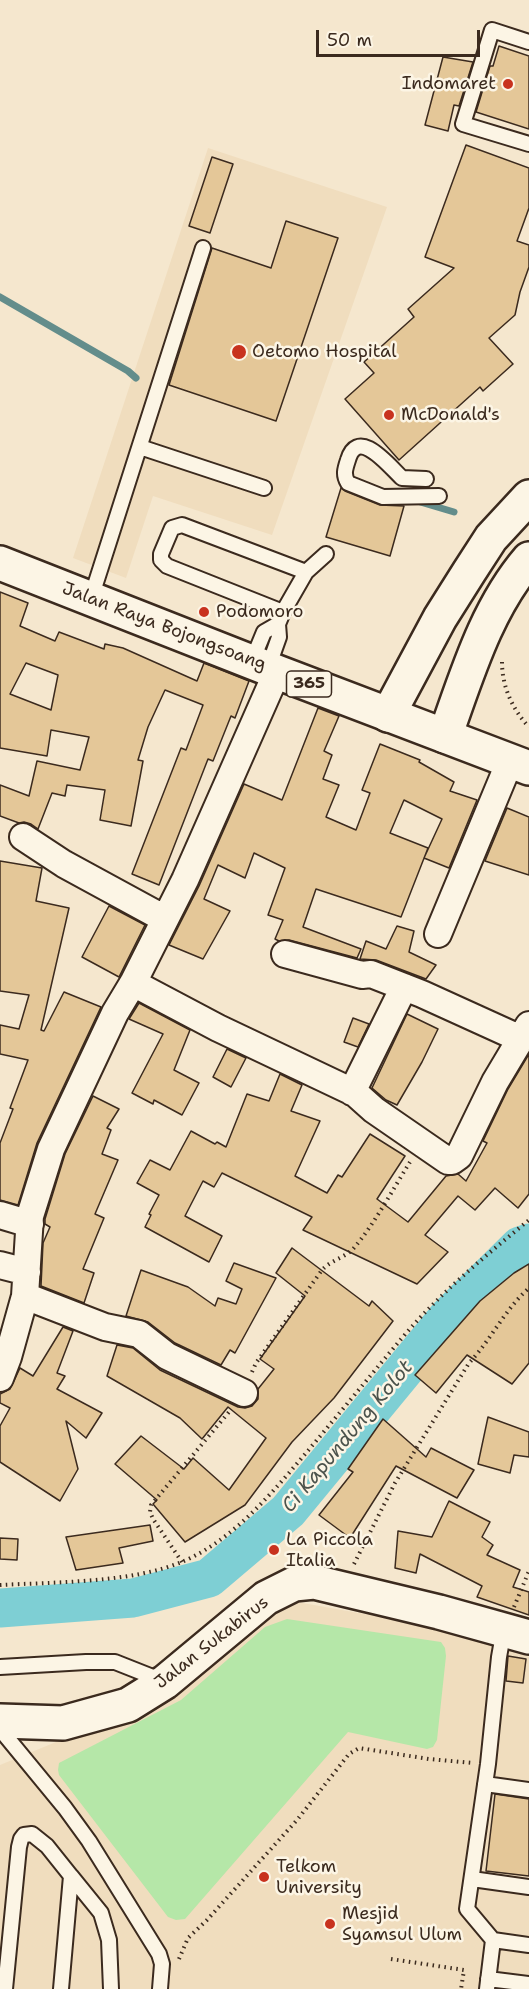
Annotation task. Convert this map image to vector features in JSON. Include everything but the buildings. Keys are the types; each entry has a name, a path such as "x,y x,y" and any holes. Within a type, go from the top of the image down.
{"street":[{"path":"388,715 440,618 469,572 491,538 529,497"},
{"path":"446,736 478,647 504,592 529,559"},
{"name":"Jalan Raya Bojongsoang","path":"0,563 388,715 520,764"},
{"path":"469,572 466,587 469,595 475,599 489,599 504,592"},
{"path":"0,1378 8,1357 26,1284 30,1224 39,1184 51,1149 115,1013 133,983 185,879 266,667"},
{"path":"438,934 520,764"},
{"path":"23,837 64,864 165,919"},
{"path":"133,983 218,1028 352,1092 448,1161 459,1156 495,1082 525,1032 371,974 362,975 285,954"},
{"path":"352,1092 404,987"},
{"path":"0,1215 30,1224"},
{"path":"0,1265 26,1284 105,1327 139,1334 167,1356 244,1393"},
{"name":"Jalan Sukabirus","path":"0,1721 63,1723 128,1705 165,1682 266,1598 294,1584 314,1582 517,1633"}],"lane":[{"path":"529,42 492,30 463,124 529,144"},
{"path":"91,598 203,248"},
{"path":"426,479 402,478 374,452 364,446 355,447 350,452 345,471 348,483 383,497 439,496"},
{"path":"140,447 264,488"},
{"path":"280,618 167,566 161,560 161,554 172,528 182,525 306,572"},
{"path":"266,667 264,632 280,618 306,572 326,554"},
{"path":"517,1633 499,1657 488,1764 467,1909 493,1940 529,1945"},
{"path":"0,1667 115,1662 165,1682"},
{"path":"0,1729 66,1808 159,1954 162,1964 160,1989"},
{"path":"485,1784 529,1790"},
{"path":"5,1989 19,1847 24,1835 32,1834 47,1846 101,1913 109,1940 111,1989"},
{"path":"61,1989 71,1876"},
{"path":"472,1879 529,1887"},
{"path":"493,1940 487,1984 529,1984"}],"path":[{"path":"502,658 502,678 508,697 529,727"},
{"path":"182,1562 153,1519 150,1512 151,1505 244,1393 256,1363 326,1266 351,1251 364,1235 422,1143"},
{"path":"0,1585 84,1580 146,1573 182,1562 209,1549 264,1502 403,1337 454,1282 529,1220"},
{"path":"342,1589 395,1483 456,1383 514,1304 529,1288"},
{"path":"517,1633 529,1571"},
{"path":"179,1961 188,1938 297,1820 349,1754 359,1748 429,1759 488,1764"},
{"path":"391,1959 464,1970 461,1989"}],"shaded area":[{"name":"Oetomo Hospital","path":"208,148 387,207 272,535 153,496 126,578 73,558"},
{"name":"Telkom University","path":"297,1602 482,1635 529,1657 529,1989 0,1989 0,1765 112,1719 265,1612"}],"green space":[{"path":"287,1619 441,1642 446,1656 437,1740 433,1747 427,1749 348,1732 185,1919 176,1920 168,1917 59,1775 59,1763 181,1700 265,1627"}],"waterway":[{"path":"0,297 128,371 136,378"},
{"path":"417,501 454,512"},
{"name":"Ci Kapundung Kolot","path":"0,1608 133,1598 209,1578 288,1511 447,1318 520,1246 529,1243"}],"place":[{"name":"Indomaret","path":"508,84"},
{"name":"Oetomo Hospital","path":"239,352"},
{"name":"McDonald's","path":"389,415"},
{"name":"Podomoro","path":"204,612"},
{"name":"La Piccola Italia","path":"274,1550"},
{"name":"Telkom University","path":"264,1877"},
{"name":"Mesjid Syamsul Ulum","path":"330,1924"}]}
